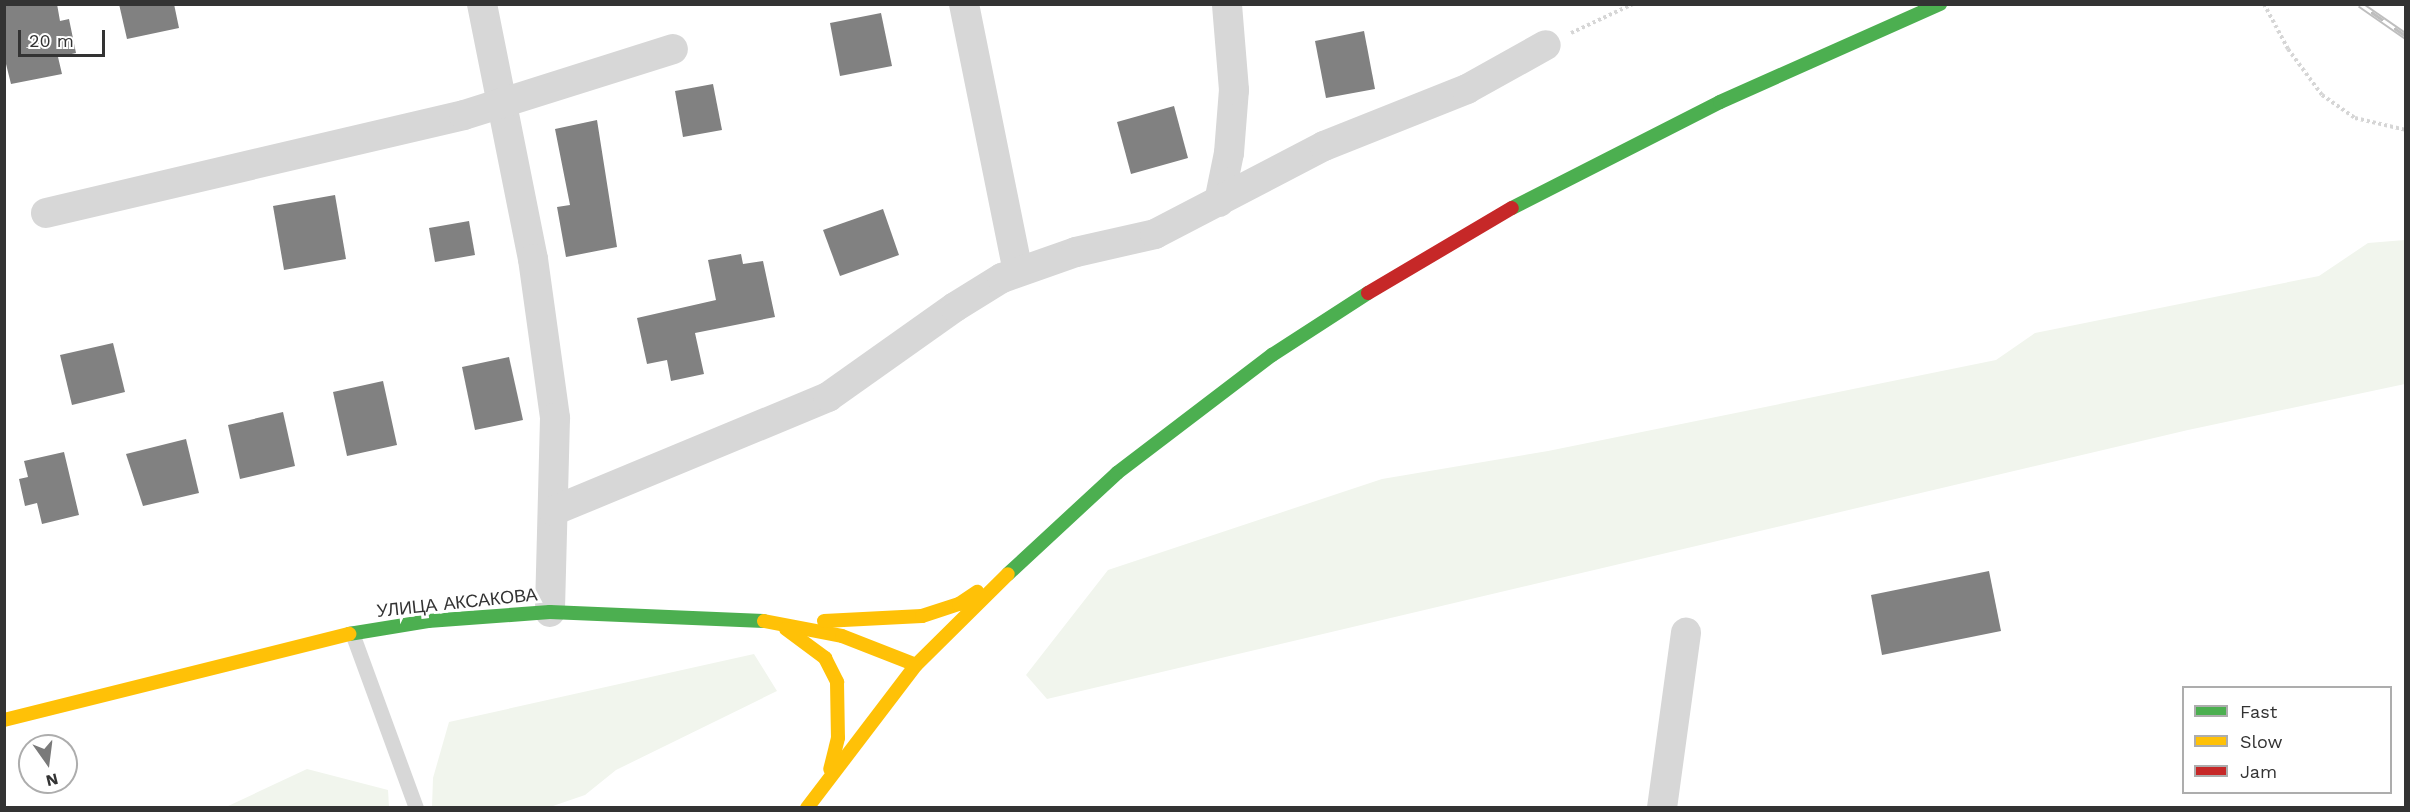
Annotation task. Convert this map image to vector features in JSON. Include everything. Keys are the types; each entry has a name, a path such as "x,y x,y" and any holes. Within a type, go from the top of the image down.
{"main road":[{"path":"807,807 916,665 1015,567 1117,473 1272,355 1411,265 1639,142 1940,4"},
{"path":"771,621 922,616 959,604 1015,567"},
{"name":"УЛИЦА АКСАКОВА","path":"4,720 352,633 428,621 550,612 771,621 842,636 916,665"},
{"path":"771,621 804,640 825,658 837,682 838,738 828,777"}],"street":[{"path":"483,4 533,259 555,418 550,612"},
{"path":"964,4 1018,272"},
{"path":"1220,202 1229,153 1234,90 1227,4"},
{"path":"553,511 828,397 955,307 1018,272 1076,252 1155,234 1324,146 1467,89 1546,45"},
{"path":"46,213 501,103 674,49"},
{"path":"1662,807 1686,633"}],"lane":[{"path":"352,633 416,807"}],"path":[{"path":"1546,45 1632,4"},
{"path":"2264,4 2288,49 2322,95 2355,117 2406,130"}],"shaded area":[{"path":"2405,240 2405,384 2188,430 1047,699 1026,675 1108,570 1382,479 1548,451 1996,360 2035,333 2319,276 2368,243"},
{"path":"754,654 777,691 616,770 585,795 550,807 432,807 433,778 449,722"},
{"path":"307,769 388,790 389,807 226,807"}],"building":[{"path":"4,4 57,4 60,21 69,19 76,53 58,57 62,74 11,84 4,56"},
{"path":"119,4 174,4 179,28 127,39"},
{"path":"881,13 892,66 840,76 830,23"},
{"path":"1364,31 1375,89 1326,98 1315,41"},
{"path":"713,84 722,130 683,137 675,91"},
{"path":"1174,106 1188,158 1131,174 1117,122"},
{"path":"597,120 617,247 566,257 557,207 570,205 555,129"},
{"path":"335,195 346,259 284,270 273,206"},
{"path":"883,209 899,255 840,276 823,230"},
{"path":"469,221 475,255 435,262 429,228"},
{"path":"741,254 743,264 763,261 775,317 695,333 704,374 671,381 667,360 647,364 637,318 716,300 708,260"},
{"path":"113,343 125,392 72,405 60,355"},
{"path":"509,357 523,420 475,430 462,367"},
{"path":"383,381 397,445 347,456 333,392"},
{"path":"283,412 295,466 240,479 228,425"},
{"path":"186,439 199,493 143,506 126,454"},
{"path":"64,452 79,515 42,524 37,503 25,506 19,479 28,477 24,461"},
{"path":"1989,571 2001,631 1882,655 1871,595"}],"railway":[{"path":"2360,4 2406,36"}],"traffic: fast":[{"path":"1512,208 1720,102 1940,4"},
{"path":"1008,574 1117,473 1272,355 1368,293"},
{"path":"349,634 428,621 550,612 764,621"}],"traffic: slow":[{"path":"807,808 916,665 1008,574"},
{"path":"824,621 922,616 959,604 977,592"},
{"path":"764,621 842,636 916,665"},
{"path":"786,629 825,658 837,682 838,738 830,769"},
{"path":"4,720 349,634"}],"traffic: jam":[{"path":"1368,293 1512,208"}]}
